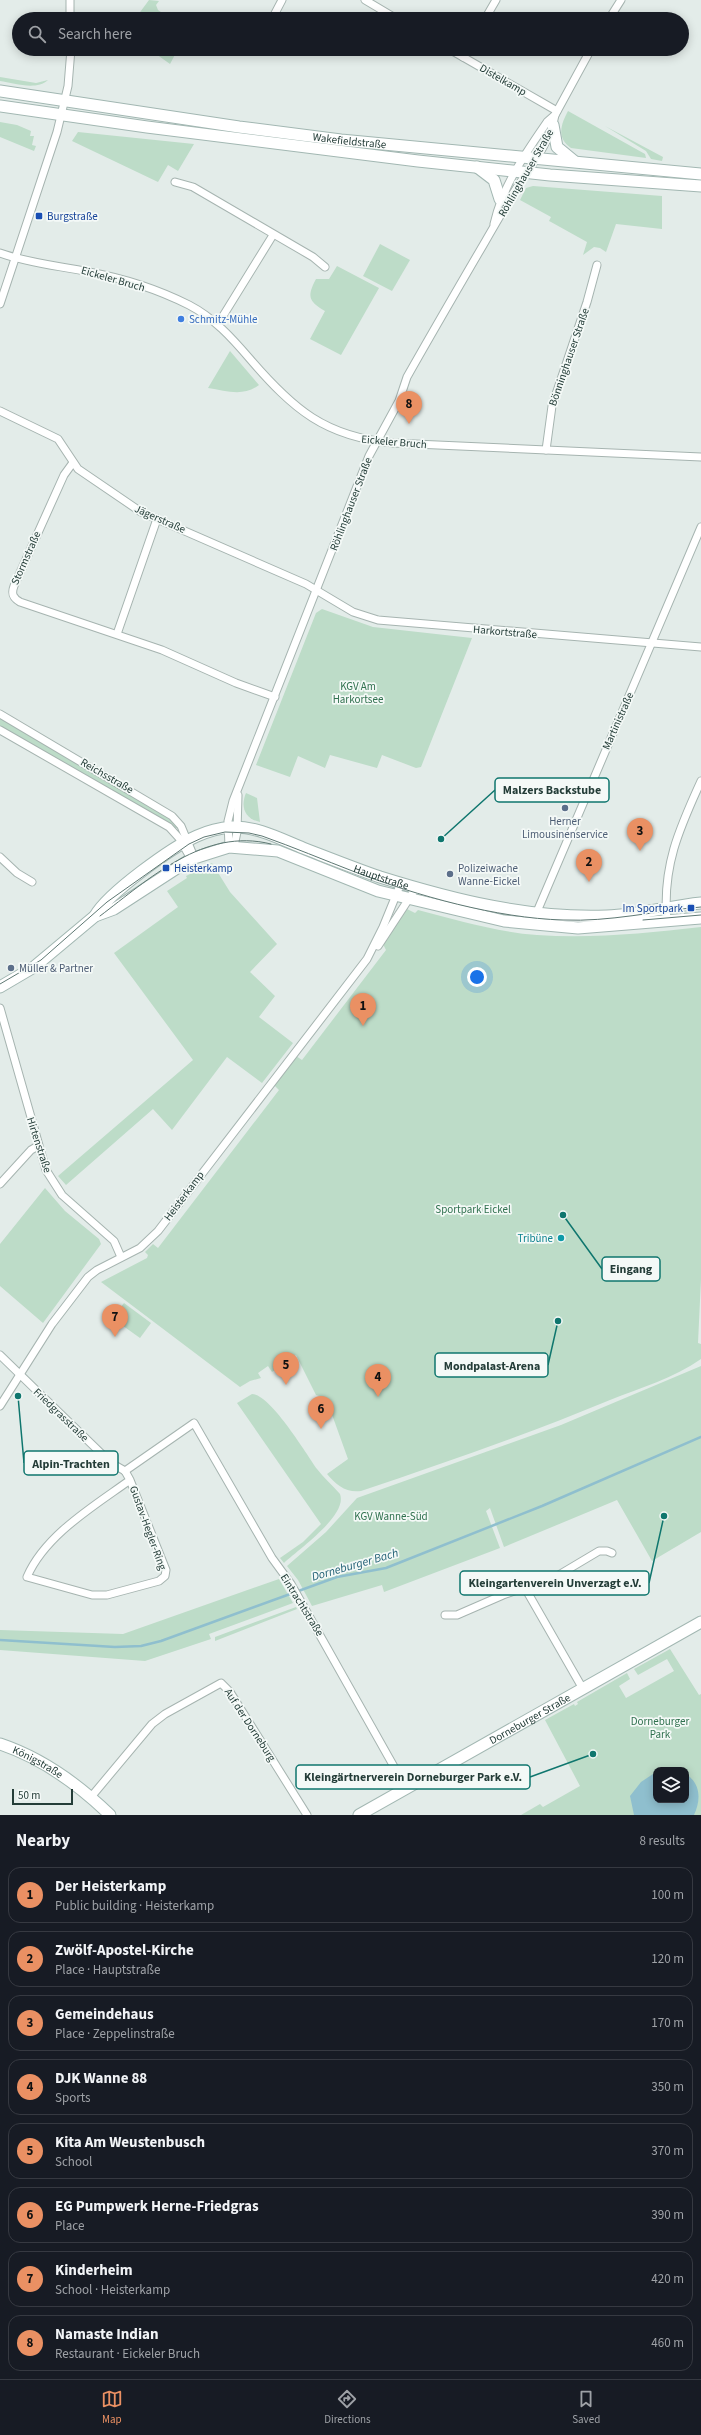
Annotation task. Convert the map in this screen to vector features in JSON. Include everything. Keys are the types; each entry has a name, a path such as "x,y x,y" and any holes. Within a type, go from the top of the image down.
{"street":[{"path":"70,0 70,12"},
{"path":"276,12 282,0"},
{"path":"365,0 385,12"},
{"path":"489,12 496,0"},
{"path":"613,12 621,0"},
{"path":"0,304 40,187 61,116 69,81 71,56"},
{"name":"Röhlinghauser Straße","path":"232,846 232,828 238,793 376,442 399,400 407,377 492,230 536,159 555,117 587,56"},
{"name":"Distelkamp","path":"462,57 555,117"},
{"name":"Wakefieldstraße","path":"0,91 254,129 523,158 701,174"},
{"name":"Wakefieldstraße","path":"0,106 61,116 515,171 701,186"},
{"path":"555,117 557,147 574,162"},
{"name":"Röhlinghauser Straße","path":"492,230 500,199 515,171 547,122 555,117"},
{"path":"477,166 494,180 500,199"},
{"path":"175,182 193,187 313,257 325,267"},
{"path":"218,324 273,235"},
{"name":"Eickeler Bruch","path":"0,253 91,272 124,281 179,300 218,324 276,390 297,409 335,431 376,442 701,457"},
{"name":"Bönninghauser Straße","path":"546,450 552,406 587,302 597,265"},
{"name":"Jägerstraße","path":"0,411 58,439 72,464 134,509 208,540 318,590"},
{"name":"Stormstraße","path":"72,464 61,482 14,586 12,594 20,602 162,650 236,683 275,697"},
{"path":"118,634 157,519"},
{"name":"Martinistraße","path":"536,914 653,644 701,527"},
{"name":"Harkortstraße","path":"318,590 331,600 353,612 378,620 701,647"},
{"name":"Reichsstraße","path":"0,714 166,811 177,820 193,858"},
{"name":"Reichsstraße","path":"0,730 168,827 185,842"},
{"path":"667,921 666,908 669,861 676,836 701,781"},
{"name":"Hauptstraße","path":"0,987 34,967 95,916 106,901 122,887 185,842 202,834 232,828 267,834 349,866 416,888 477,904 536,914 572,917 608,916 701,903"},
{"name":"Hauptstraße","path":"95,916 114,909 193,858 232,846 284,852 369,888 395,897 479,916 554,927 603,927 701,918"},
{"path":"0,857 17,873 32,882"},
{"name":"Heisterkamp","path":"372,952 400,883"},
{"name":"Heisterkamp","path":"0,1406 52,1324 84,1281 97,1270 140,1248 158,1231 384,938 416,888"},
{"name":"Hirtenstraße","path":"0,1008 46,1170 62,1195 114,1241 121,1257"},
{"path":"0,1184 31,1150 38,1146"},
{"name":"Friedgrasstraße","path":"0,1355 111,1463 124,1471"},
{"name":"Eintrachtstraße","path":"124,1471 194,1423 272,1558 302,1602 406,1788"},
{"path":"124,1471 130,1480"},
{"name":"Gustav-Hegler-Ring","path":"130,1480 166,1570 165,1576 159,1581 100,1596 84,1594 27,1577 33,1564 60,1535 85,1513 130,1480"},
{"path":"445,1615 457,1616 503,1595 557,1576 599,1551 607,1551 612,1553"},
{"path":"525,1588 583,1689"},
{"name":"Dorneburger Straße","path":"359,1815 701,1622"},
{"name":"Auf der Dorneburg","path":"91,1797 152,1724 165,1714 221,1683 230,1692 307,1815"},
{"name":"Königstraße","path":"0,1744 38,1761 91,1797 110,1815"}],"green space":[{"path":"149,0 159,1 156,5 158,10 161,12 140,12"},
{"path":"159,56 174,56 170,64"},
{"path":"0,77 36,83 48,80 31,86 0,81"},
{"path":"568,111 645,154 646,158 571,148 563,140 561,131 563,121"},
{"path":"0,122 17,125 31,131 30,136 34,136 32,145 36,146 34,151 0,137"},
{"path":"605,126 663,157 662,161 651,159 646,151"},
{"path":"78,132 194,144 178,171 168,165 158,182 72,141"},
{"path":"533,186 662,196 662,229 616,224 606,252 600,248 594,247 583,255 587,242 549,221 551,217 520,200 526,188"},
{"path":"380,244 410,260 392,291 363,276"},
{"path":"337,266 379,288 341,355 310,339 325,311 312,301 310,294 311,290 316,279 329,279"},
{"path":"230,351 259,385 253,389 241,392 228,392 208,388"},
{"name":"KGV Am Harkortsee","path":"322,609 373,627 472,638 421,767 416,768 382,755 377,768 330,755 325,768 298,756 290,777 256,765 316,613"},
{"path":"0,718 145,802 174,822 178,828 173,828 0,726"},
{"path":"246,793 257,798 260,822 251,818 245,812 244,798"},
{"path":"212,863 230,892 277,944 250,972 275,996 259,1017 293,1043 262,1083 227,1057 172,1130 153,1109 66,1185 58,1176 193,1060 114,953 178,907 167,891 187,878 186,876"},
{"name":"Sportpark Eickel","path":"407,909 415,913 418,910 462,922 537,935 599,936 701,927 701,1279 698,1343 701,1344 701,1359 680,1372 657,1382 548,1425 361,1491 351,1491 334,1482 327,1474 348,1459 326,1398 316,1395 296,1355 272,1372 268,1366 258,1373 261,1378 250,1381 240,1387 101,1282 147,1258 148,1255 145,1252 153,1244 158,1248 279,1090 274,1085 296,1056 302,1060 386,950 383,944"},
{"path":"45,1188 65,1211 99,1239 101,1244 43,1323 0,1286 0,1244"},
{"path":"124,1303 151,1323 140,1338 112,1318"},
{"path":"701,1366 701,1532 652,1561 617,1500 504,1547 490,1508 486,1511 500,1548 384,1592 382,1585 312,1606 298,1580 287,1566 326,1532 357,1498 561,1425"},
{"name":"KGV Wanne-Süd","path":"252,1394 260,1397 268,1403 278,1414 317,1469 340,1494 341,1502 337,1512 330,1521 321,1531 284,1563 280,1558 303,1542 321,1524 237,1403"},
{"path":"279,1579 293,1603 209,1634 211,1639 145,1661 0,1650 0,1630 123,1634"},
{"path":"296,1607 297,1609 215,1641 215,1637"},
{"name":"Dorneburger Park","path":"670,1649 699,1695 701,1694 701,1815 521,1815 540,1804 543,1807 580,1786 545,1720 574,1704 575,1706 578,1704 577,1702 627,1673 630,1679 619,1686 626,1698 674,1671 667,1659 638,1675 634,1669"}],"water":[{"path":"653,1774 653,1803 689,1803 689,1776 695,1783 698,1793 698,1804 694,1815 634,1815 630,1796 641,1782"}],"waterway":[{"name":"Dorneburger Bach","path":"0,1640 115,1647 141,1646 161,1641 337,1577 386,1568 542,1506 701,1437"}],"tram line":[{"path":"0,984 41,960 107,902 189,844 204,837 225,832 249,833 262,836 379,881 458,904 511,915 563,920 580,920 615,918 701,907"},
{"path":"100,916 158,872 200,850 223,843 246,841 271,844"},
{"path":"643,920 701,915"}],"place":[{"name":"Burgstraße","path":"39,216"},
{"name":"Schmitz-Mühle","path":"181,319"},
{"name":"Namaste Indian","path":"409,424"},
{"name":"Herner Limousinenservice","path":"565,808"},
{"name":"Malzers Backstube","path":"441,839"},
{"name":"Gemeindehaus","path":"640,851"},
{"name":"Heisterkamp","path":"166,868"},
{"name":"Polizeiwache Wanne-Eickel","path":"450,874"},
{"name":"Zwölf-Apostel-Kirche","path":"589,882"},
{"name":"Im Sportpark","path":"691,908"},
{"name":"Müller & Partner","path":"11,968"},
{"name":"Der Heisterkamp","path":"363,1026"},
{"name":"Eingang","path":"563,1215"},
{"name":"Tribüne","path":"561,1238"},
{"name":"Mondpalast-Arena","path":"558,1321"},
{"name":"Kinderheim","path":"115,1337"},
{"name":"Kita Am Weustenbusch","path":"286,1385"},
{"name":"Alpin-Trachten","path":"18,1396"},
{"name":"DJK Wanne 88","path":"378,1397"},
{"name":"EG Pumpwerk Herne-Friedgras","path":"321,1429"},
{"name":"Kleingartenverein Unverzagt e.V.","path":"664,1516"},
{"name":"Kleingärtnerverein Dorneburger Park e.V.","path":"593,1754"}]}
